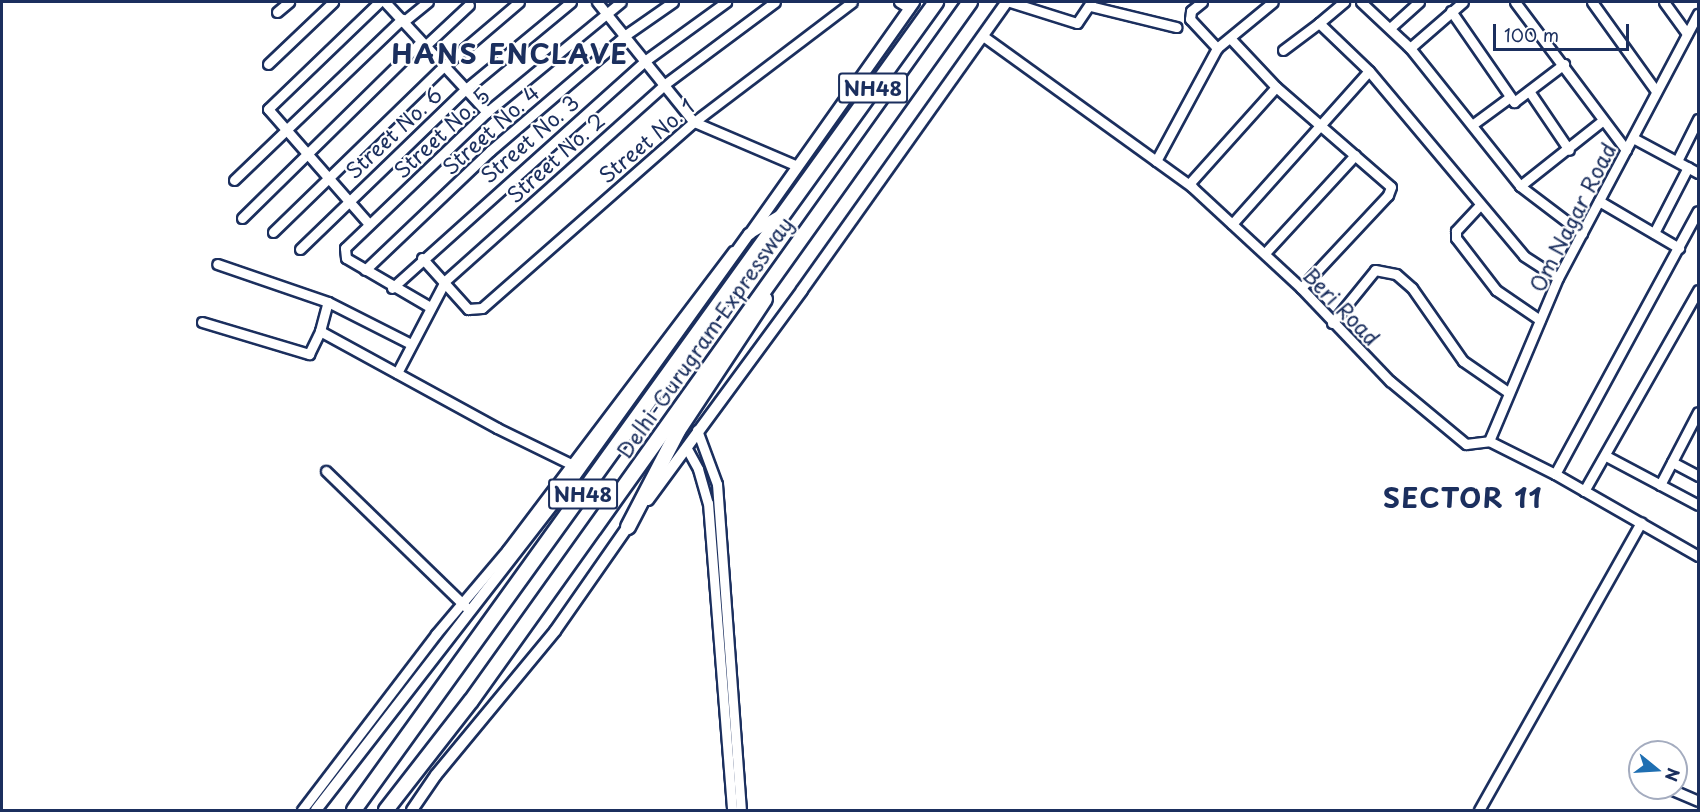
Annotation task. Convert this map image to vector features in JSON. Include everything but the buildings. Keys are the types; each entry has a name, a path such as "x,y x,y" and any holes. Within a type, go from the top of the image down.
{"highway":[{"name":"Delhi-Gurugram Expressway","path":"354,810 936,2"},
{"name":"Delhi-Gurugram Expressway","path":"386,810 471,700 969,2"},
{"path":"628,528 678,431 756,318 783,262"}],"main road":[{"path":"412,810 436,775 555,631 697,430 802,290 1008,2"},
{"path":"316,810 472,612 576,467 749,234 912,5"},
{"path":"749,234 782,214"}],"street":[{"path":"277,12 289,2"},
{"path":"268,64 333,2"},
{"path":"369,224 328,176 305,154 268,108 379,2"},
{"path":"385,2 487,112"},
{"path":"234,180 402,20 428,2"},
{"path":"273,232 328,176 445,65 519,2"},
{"name":"Street No. 6","path":"300,249 348,200 467,88 571,2"},
{"path":"597,2 627,34 694,122 797,166"},
{"name":"Street No. 5","path":"365,270 344,256 345,248 487,112 621,2"},
{"name":"Street No. 4","path":"365,270 490,151 627,34 673,2"},
{"name":"Street No. 3","path":"392,288 422,258 646,60 726,2"},
{"name":"Street No. 2","path":"397,373 445,281 665,84 776,2"},
{"name":"Street No. 1","path":"445,281 468,309 482,308 694,122 852,2"},
{"path":"899,2 912,5"},
{"path":"1008,2 1077,23 1091,4 1176,27"},
{"path":"1202,2 1191,11 1190,18 1217,48"},
{"path":"1156,161 1217,48 1273,2"},
{"path":"1283,50 1319,24 1344,2"},
{"path":"1361,2 1410,48 1520,186 1582,233"},
{"path":"1390,28 1419,2"},
{"path":"1410,48 1463,2"},
{"path":"1515,2 1564,64 1602,121 1626,150"},
{"path":"1592,2 1656,92"},
{"path":"1664,2 1687,34"},
{"path":"242,218 305,154 423,44 469,5"},
{"path":"1451,12 1510,97 1516,102 1564,64"},
{"name":"Om Nagar Road","path":"1489,441 1558,278 1698,14"},
{"path":"1319,24 1369,71 1479,206 1524,256 1558,278"},
{"name":"Beri Road","path":"983,36 1189,184 1301,288 1332,323 1390,381 1466,444 1489,441 1555,474 1698,556"},
{"path":"1230,38 1276,87 1323,124 1391,190 1301,288"},
{"path":"1232,224 1369,71"},
{"path":"1189,184 1276,87"},
{"path":"1529,92 1569,150"},
{"path":"1472,125 1510,97"},
{"path":"1677,161 1698,119"},
{"path":"1520,186 1569,150 1602,121"},
{"path":"1633,138 1698,173"},
{"path":"1265,254 1355,155"},
{"path":"1654,233 1688,167"},
{"path":"1599,201 1679,248"},
{"path":"1479,206 1456,231 1456,238 1496,290 1540,320"},
{"path":"1555,474 1698,211"},
{"path":"422,258 445,281"},
{"path":"217,264 328,302 411,344"},
{"path":"365,270 392,288 430,307"},
{"path":"1332,323 1375,270 1396,274 1412,288 1463,361 1508,392"},
{"path":"1584,491 1606,456 1698,290"},
{"path":"202,322 309,354 320,331 328,302"},
{"path":"302,810 461,603 576,467 320,331"},
{"path":"1660,485 1698,412"},
{"path":"697,430 717,484 741,810"},
{"path":"686,447 698,469 708,503 732,810"},
{"path":"1606,456 1698,505"},
{"path":"1672,462 1698,476"},
{"path":"326,471 472,612"},
{"path":"1479,810 1641,523"}],"district":[{"name":"HANS ENCLAVE","path":"510,53"},
{"name":"SECTOR 11","path":"1463,497"}]}
